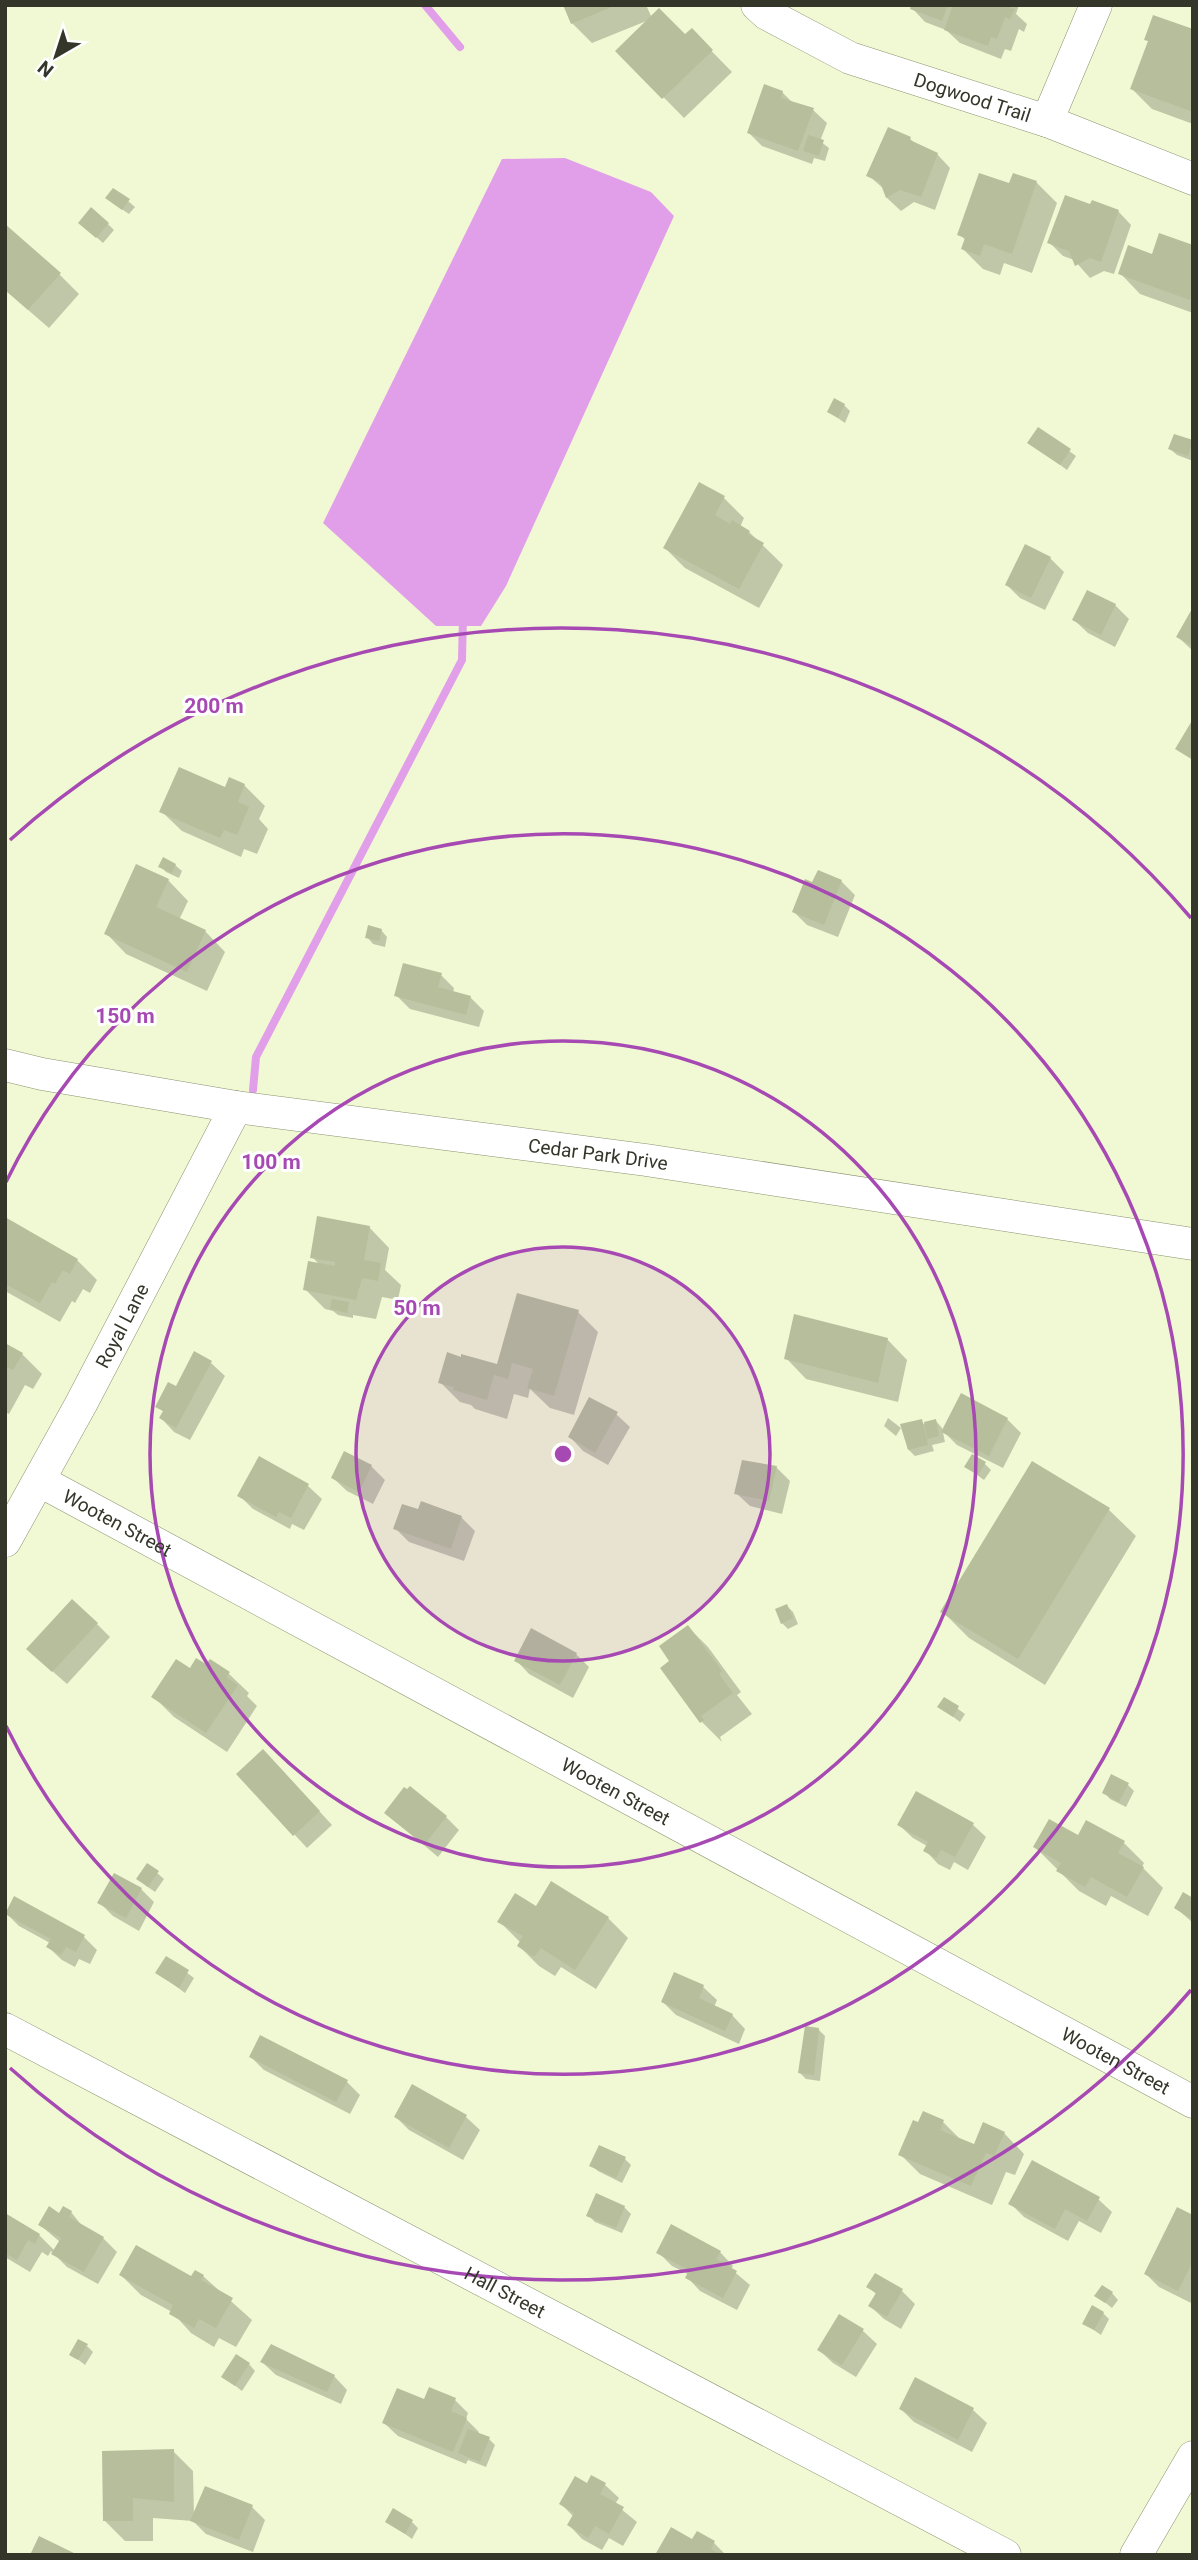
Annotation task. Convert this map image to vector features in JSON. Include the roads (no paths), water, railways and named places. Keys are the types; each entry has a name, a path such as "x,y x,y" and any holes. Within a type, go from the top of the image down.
{"street":[{"name":"Dogwood Trail","path":"757,5 767,15 850,58 1047,121 1193,179"},
{"path":"1047,121 1096,5"},
{"name":"Cedar Park Drive","path":"5,1065 42,1074 236,1107 646,1160 1193,1244"},
{"name":"Royal Lane","path":"5,1541 40,1481 236,1107"},
{"name":"Wooten Street","path":"40,1481 1193,2102"},
{"name":"Hall Street","path":"5,2029 1005,2555"},
{"path":"1136,2555 1193,2457"}],"waterway":[{"path":"425,5 460,47"},
{"path":"253,1090 256,1057 462,660 463,615"}]}
